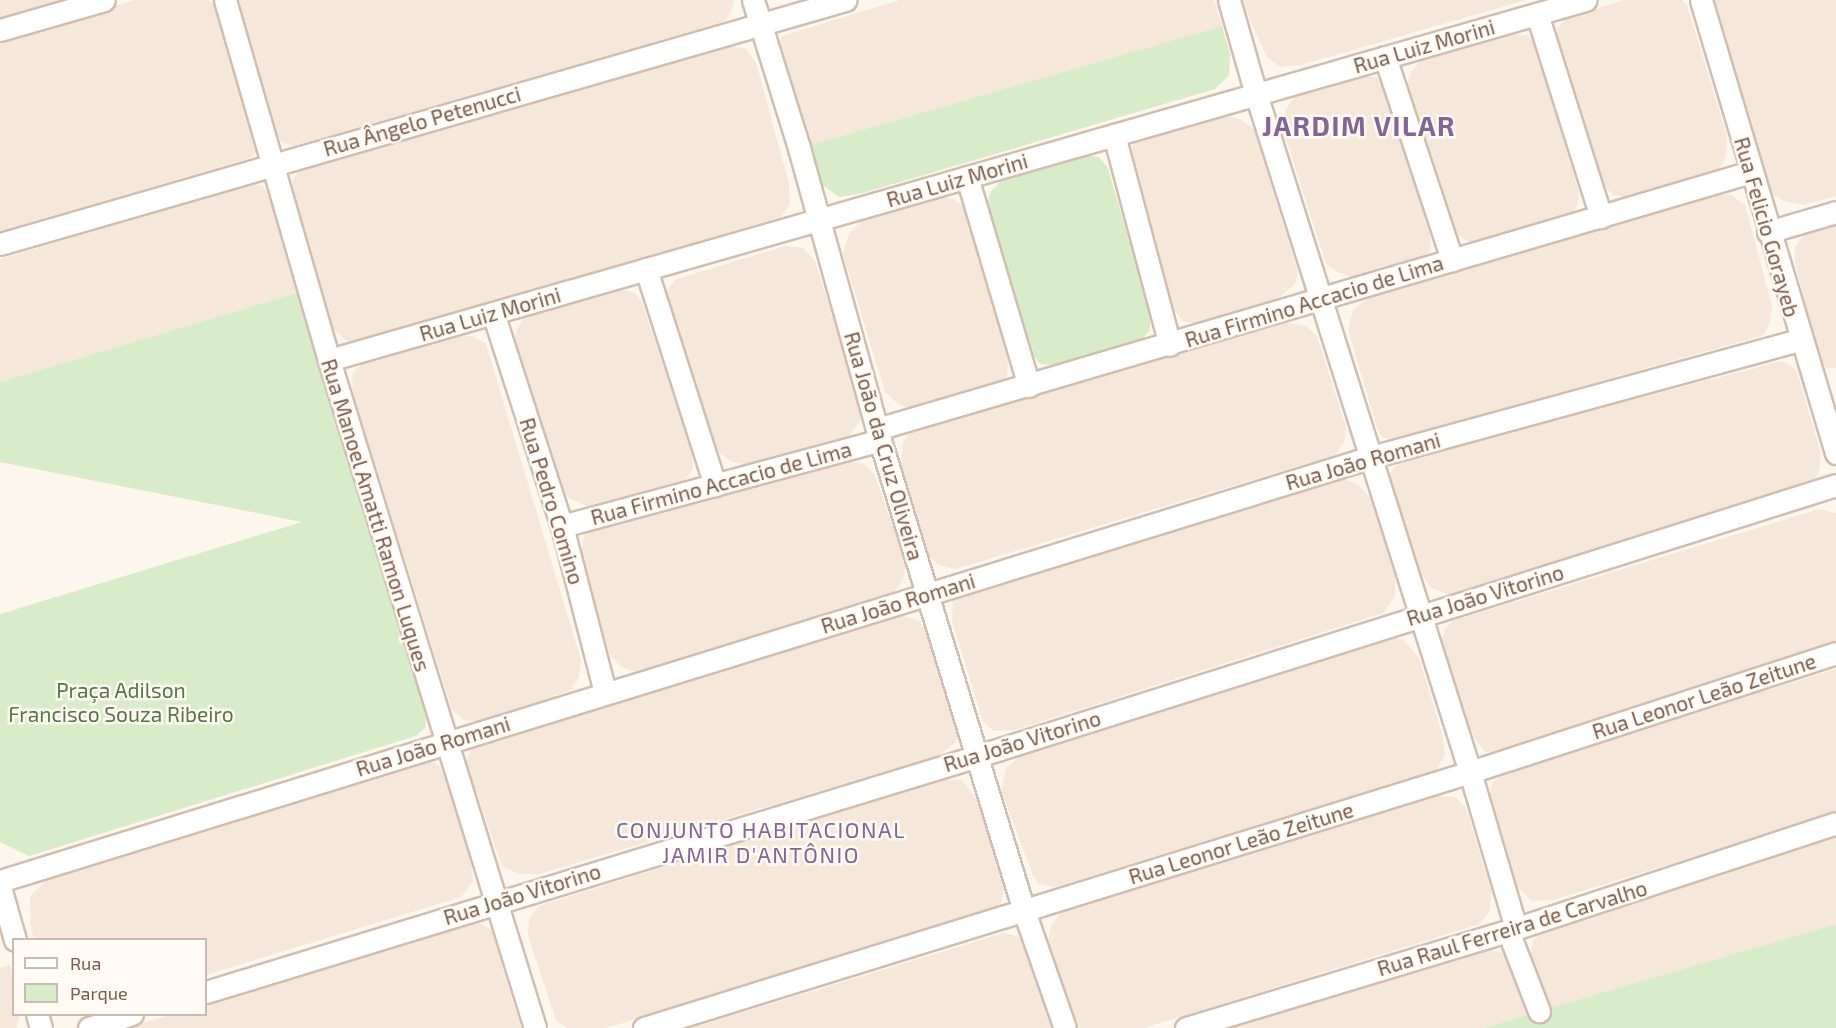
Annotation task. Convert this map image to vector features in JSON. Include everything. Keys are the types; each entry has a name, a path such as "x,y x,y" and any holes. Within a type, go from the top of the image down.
{"street":[{"path":"0,30 104,0"},
{"name":"Rua Manoel Amatti Ramon Luques","path":"225,0 329,360 535,1028"},
{"name":"Rua João da Cruz Oliveira","path":"753,0 819,220 879,434 1024,911 1065,1028"},
{"name":"Rua Ângelo Petenucci","path":"0,244 845,0"},
{"path":"1229,0 1320,300 1470,772 1512,930 1539,1011"},
{"name":"Rua Luiz Morini","path":"329,360 1585,0"},
{"name":"Rua Felicio Gorayeb","path":"1701,0 1800,340 1827,394 1836,453"},
{"path":"1537,14 1601,217"},
{"path":"1385,57 1452,260"},
{"path":"1114,135 1170,345"},
{"name":"Rua Firmino Accacio de Lima","path":"562,526 715,486 1029,386 1751,172"},
{"path":"967,177 1029,386"},
{"path":"1768,232 1836,212"},
{"path":"646,269 715,486"},
{"name":"Rua Pedro Comino","path":"493,313 562,526 605,692"},
{"name":"Rua João Romani","path":"0,880 1371,458 1800,340"},
{"name":"Rua João Vitorino","path":"207,992 497,901 978,756 1836,485"},
{"name":"Rua Leonor Leão Zeitune","path":"644,1028 1470,772 1836,653"},
{"name":"Rua Raul Ferreira de Carvalho","path":"1186,1028 1512,930 1836,823"},
{"path":"0,887 15,938"},
{"path":"89,1028 126,1016"}],"shaded area":[{"path":"0,0 65,0 0,19"},
{"path":"135,0 208,0 215,6 257,152 247,159 0,231 0,39"},
{"path":"239,0 734,0 731,13 723,22 294,146 283,143 275,136"},
{"path":"900,0 1214,0 1222,26 810,145 780,46 782,36"},
{"path":"1244,0 1526,0 1301,65 1280,67 1267,57 1249,18"},
{"path":"1623,0 1682,0 1687,5 1727,136 1726,157 1719,169 1625,197 1613,195 1603,185 1556,37 1558,27 1567,18"},
{"path":"1714,0 1836,0 1836,196 1804,205 1784,201 1771,193"},
{"path":"1507,34 1527,35 1534,43 1579,192 1577,206 1572,213 1481,243 1467,241 1455,232 1405,89 1411,72 1419,62"},
{"path":"731,47 745,48 756,62 789,184 790,204 781,217 374,338 347,341 334,330 318,287 290,195 293,180 301,165"},
{"path":"1356,76 1376,77 1383,82 1430,235 1431,248 1425,256 1352,277 1337,272 1326,264 1283,129 1286,109 1299,91"},
{"path":"1226,116 1239,119 1254,129 1298,272 1295,284 1280,297 1203,324 1184,322 1173,309 1130,155 1133,144 1143,137"},
{"path":"252,185 262,185 270,197 300,292 0,382 0,259"},
{"path":"1730,194 1745,205 1772,306 1770,323 1764,335 1394,439 1383,438 1377,428 1348,329 1353,310 1371,296 1709,196"},
{"path":"937,197 954,199 966,208 1008,361 1007,376 1002,384 915,411 898,404 885,392 843,254 849,234 863,219"},
{"path":"1836,222 1836,368 1827,368 1819,362 1795,262 1795,247 1807,231"},
{"path":"786,246 803,248 815,261 861,405 860,421 849,436 749,465 732,462 718,452 666,299 669,288 676,279"},
{"path":"620,289 635,293 642,302 691,450 693,468 685,480 587,506 569,498 557,483 514,344 517,329 524,318"},
{"path":"1287,323 1306,326 1317,336 1346,428 1344,443 1335,455 955,569 938,565 929,555 901,467 903,443 914,426"},
{"path":"456,336 473,336 486,344 581,660 579,677 571,690 482,723 464,720 452,710 352,390 353,372 366,360"},
{"path":"1782,361 1794,368 1798,375 1820,451 1820,468 1815,480 1450,595 1431,588 1418,569 1389,493 1388,476 1401,460"},
{"path":"846,460 866,465 875,476 906,563 903,580 894,592 636,672 621,667 609,653 581,555 584,536 591,530"},
{"path":"1341,478 1357,484 1370,497 1395,576 1395,596 1383,613 1015,730 993,731 983,721 952,621 953,600 979,587"},
{"path":"1819,509 1836,513 1836,645 1503,753 1485,752 1471,733 1441,643 1445,629 1452,621"},
{"path":"902,616 918,620 927,631 960,732 955,743 937,756 539,874 519,874 502,866 466,762 471,748 483,740"},
{"path":"1386,636 1404,640 1419,658 1443,737 1445,754 1437,770 1055,887 1039,884 1033,876 1001,790 1006,768 1026,751"},
{"path":"1836,669 1836,813 1553,900 1532,901 1518,888 1489,802 1492,783 1510,770"},
{"path":"422,759 432,761 441,768 471,857 473,882 461,897 207,975 207,938 34,938 31,930 30,896 50,877"},
{"path":"944,779 962,780 980,804 1005,887 1000,904 994,911 606,1028 567,1028 556,1020 528,936 529,919 539,906"},
{"path":"1433,796 1455,797 1466,808 1491,890 1490,910 1480,924 1144,1028 1080,1028 1047,949 1051,926 1065,907"},
{"path":"1836,834 1836,924 1549,1008 1530,954 1533,941 1544,929"},
{"path":"479,923 492,930 521,1028 126,1028 167,1016 207,1016 207,1004 462,926"},
{"path":"1004,933 1019,937 1028,953 1051,1028 691,1028"},
{"path":"1483,948 1504,953 1513,966 1529,1014 1484,1028 1222,1028"},
{"path":"10,965 12,1016 20,1016 16,1028 0,1028 0,968"}],"green space":[{"path":"1222,26 1230,55 1229,75 1215,89 863,193 839,197 821,184 810,145"},
{"path":"1084,155 1099,157 1108,168 1150,313 1150,330 1139,343 1054,365 1040,364 1026,345 986,206 991,191 1003,179"},
{"name":"Praça Adilson Francisco Souza Ribeiro","path":"300,292 426,717 425,728 416,736 29,856 0,842 0,614 302,522 0,462 0,382"},
{"path":"1836,924 1836,1028 1484,1028 1539,1011"}],"district":[{"name":"JARDIM VILAR","path":"1359,126"},
{"name":"CONJUNTO HABITACIONAL JAMIR D'ANTÔNIO","path":"761,842"}]}
